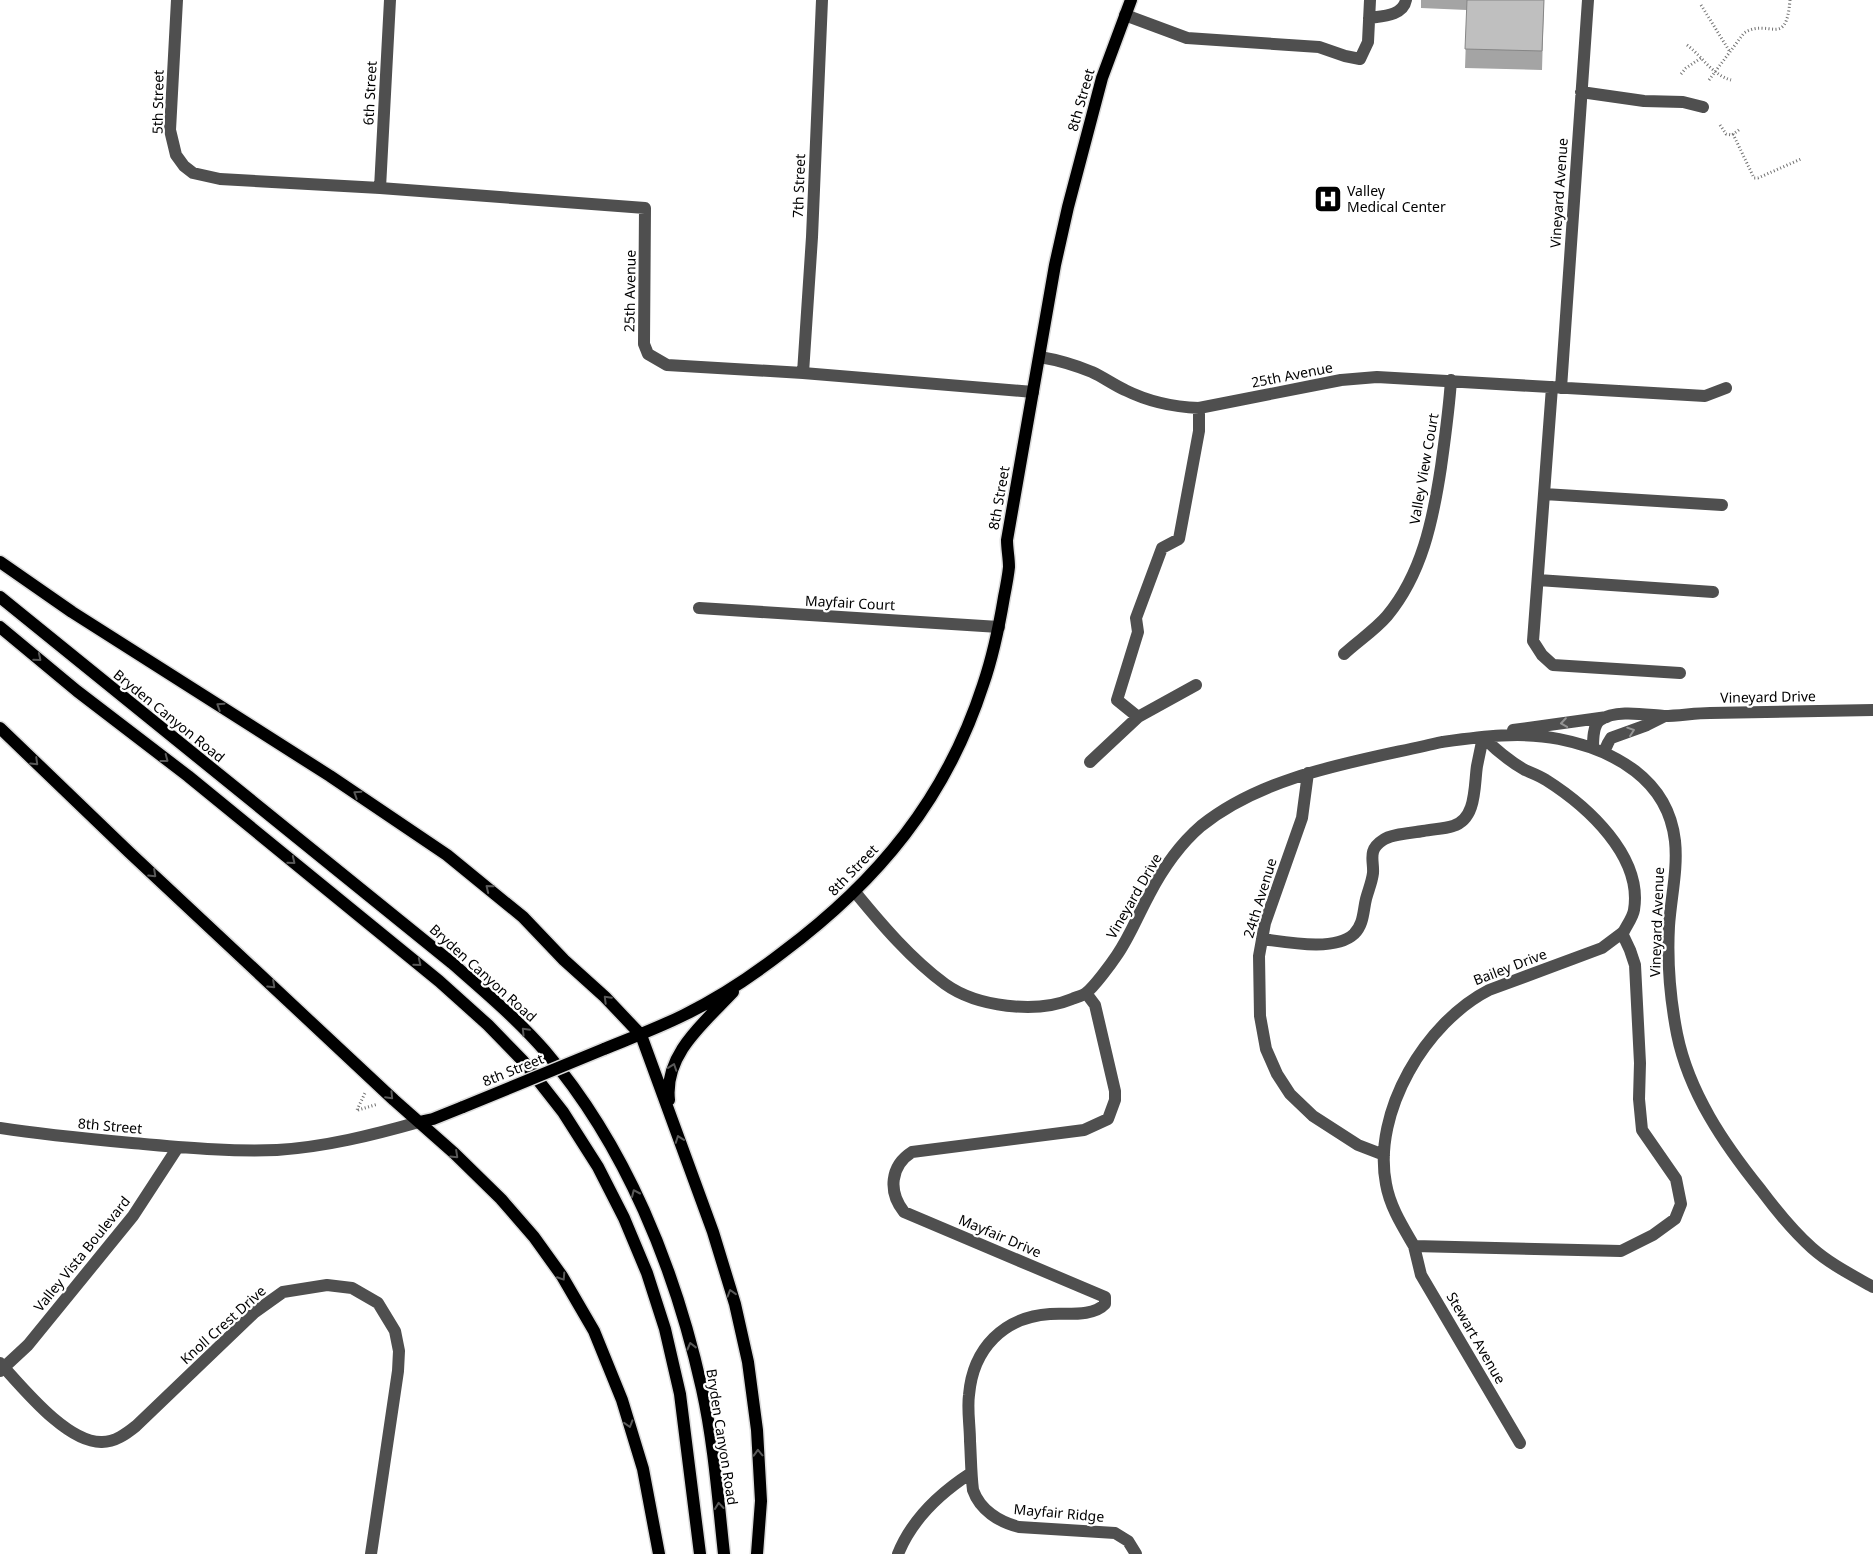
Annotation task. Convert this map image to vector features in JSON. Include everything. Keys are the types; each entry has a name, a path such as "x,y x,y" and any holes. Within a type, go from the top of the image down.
{"main road":[{"name":"8th Street","path":"419,1122 433,1119 685,1015 744,980 818,926 855,892 900,843 931,797 956,753 978,702 990,666 1009,568 1007,540 1055,265 1068,207 1102,78 1131,0"},
{"path":"0,562 72,612 330,776 447,855 523,917 564,960 605,997 641,1034 713,1232 735,1304 748,1362 758,1430 760,1501 757,1554"},
{"name":"Bryden Canyon Road","path":"0,597 452,963 505,1010 545,1051 562,1073 618,1156 669,1276 685,1322 702,1390 715,1468 724,1554"},
{"path":"0,627 77,691 188,776 439,980 488,1025 523,1061 564,1112 598,1167 624,1218 647,1273 665,1328 680,1394 700,1554"},
{"path":"0,728 130,853 419,1122 454,1152 534,1237 562,1276 594,1331 622,1400 643,1468 659,1554"},
{"path":"670,1115 668,1086 678,1054 744,980"}],"street":[{"name":"5th Street","path":"177,0 170,130 176,155 184,166 193,173 220,179 337,186"},
{"name":"6th Street","path":"380,188 390,0"},
{"name":"7th Street","path":"803,373 812,237 822,0"},
{"path":"1125,15 1187,38 1319,46 1345,56 1360,59 1368,42 1370,0"},
{"path":"1369,18 1395,14 1405,5 1406,0"},
{"name":"Vineyard Avenue","path":"1588,0 1557,387 1544,494 1533,641 1542,655 1553,665 1680,673"},
{"path":"1581,92 1644,101 1683,102 1703,107"},
{"name":"25th Avenue","path":"337,186 645,208 644,344 648,354 667,365 803,373 1034,392"},
{"name":"25th Avenue","path":"1040,357 1067,362 1085,369 1153,402 1199,408 1341,380 1376,377 1705,396 1726,388"},
{"name":"Valley View Court","path":"1344,654 1387,616 1408,583 1423,551 1435,507 1449,416 1451,380"},
{"path":"1138,717 1117,700 1138,632 1136,618 1162,548 1179,539 1199,431 1199,408"},
{"path":"1544,494 1722,505"},
{"path":"1538,580 1713,592"},
{"name":"Mayfair Court","path":"700,608 999,627"},
{"path":"1090,762 1138,717 1196,685"},
{"name":"Vineyard Drive","path":"1483,737 1525,728 1645,713 1665,716 1706,713 1873,710"},
{"path":"1598,750 1594,732 1600,720 1612,716"},
{"name":"Vineyard Drive","path":"855,892 881,924 946,985 979,1000 1021,1006 1044,1006 1064,1002 1086,993 1116,957 1130,935 1153,888 1180,846 1201,827 1246,797 1308,773 1442,742 1518,735 1558,738 1598,750 1612,738 1665,716"},
{"path":"1262,939 1298,943 1324,943 1342,942 1354,934 1365,913 1365,901 1373,873 1371,859 1374,850 1383,839 1402,834 1455,826 1469,812 1474,799 1483,737"},
{"name":"Bailey Drive","path":"1414,1246 1391,1203 1386,1186 1384,1155 1391,1116 1406,1076 1425,1045 1471,999 1489,990 1602,948 1622,933 1634,912 1634,891 1631,873 1616,844 1603,828 1570,797 1545,779 1507,759 1483,737"},
{"name":"Vineyard Avenue","path":"1598,750 1639,772 1652,784 1670,821 1675,840 1675,872 1668,968 1678,1037 1694,1089 1713,1124 1740,1164 1778,1212 1817,1252 1830,1262 1873,1287"},
{"name":"24th Avenue","path":"1308,773 1302,818 1265,923 1258,956 1260,1016 1266,1049 1277,1074 1290,1094 1314,1116 1358,1145 1384,1155"},
{"path":"1414,1246 1621,1251 1653,1235 1675,1219 1680,1204 1676,1178 1642,1130 1639,1099 1640,1062 1635,965 1622,933"},
{"name":"Mayfair Drive","path":"971,1473 968,1397 971,1381 977,1363 998,1332 1029,1317 1081,1313 1101,1308 1105,1304 1105,1297 904,1212 896,1202 894,1176 903,1158 912,1152 1084,1130 1108,1119 1115,1100 1115,1091 1095,1005 1086,993"},
{"name":"8th Street","path":"0,1128 68,1137 246,1151 278,1150 345,1140 419,1122"},
{"name":"Valley Vista Boulevard","path":"2,1367 28,1345 133,1216 178,1147"},
{"name":"Stewart Avenue","path":"1414,1246 1421,1275 1520,1442"},
{"name":"Knoll Crest Drive","path":"2,1367 58,1423 74,1436 88,1441 109,1441 116,1439 136,1426 255,1312 283,1292 327,1285 352,1288 378,1304 395,1331 399,1351 398,1372 371,1554"},
{"path":"898,1554 909,1533 926,1509 951,1486 971,1473"},
{"name":"Mayfair Ridge","path":"971,1473 976,1500 999,1520 1019,1526 1114,1533 1128,1541 1136,1554"}],"path":[{"path":"1709,80 1749,30 1759,28 1780,30 1785,25 1790,0"},
{"path":"1701,5 1730,52"},
{"path":"1687,45 1715,73 1731,80"},
{"path":"1681,74 1686,68 1701,58"},
{"path":"1720,125 1726,134 1734,134 1740,129"},
{"path":"1734,134 1754,178 1801,159"}],"building":[{"path":"1467,0 1544,0 1542,51 1465,49"}],"place":[{"name":"Valley Medical Center","path":"1328,199"}]}
